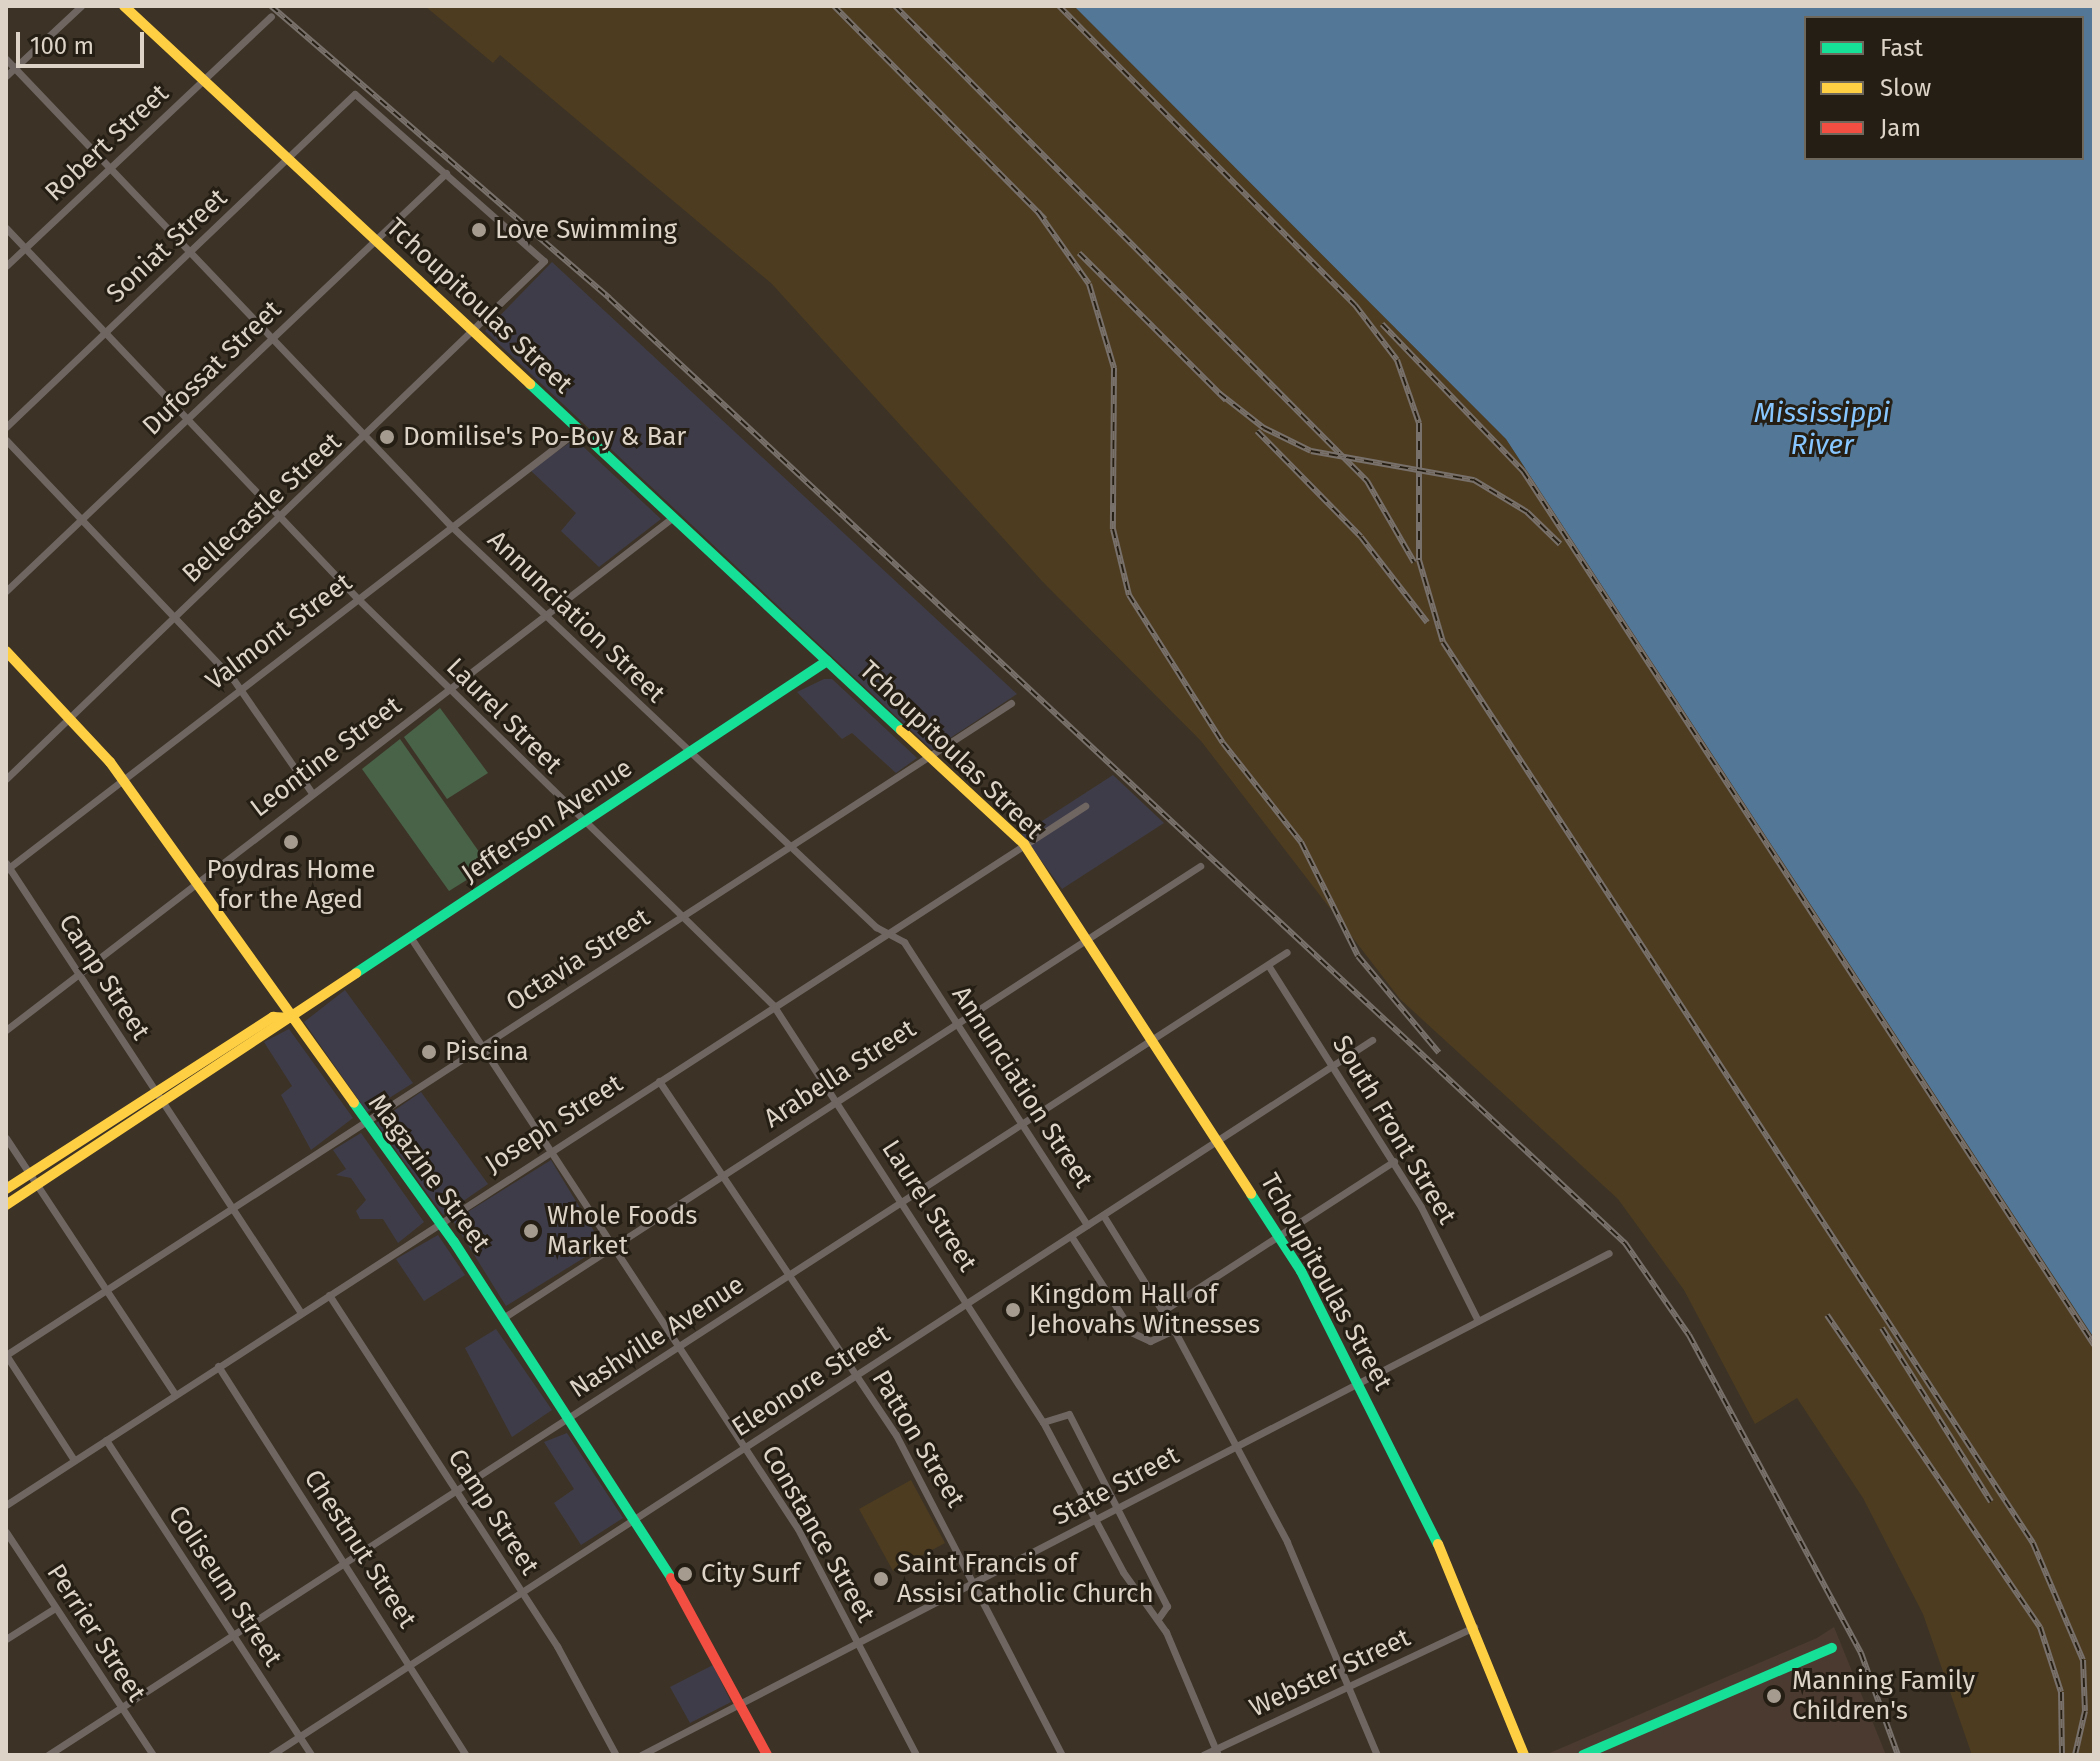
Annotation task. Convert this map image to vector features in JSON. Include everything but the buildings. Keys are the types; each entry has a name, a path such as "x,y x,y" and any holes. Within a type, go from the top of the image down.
{"street":[{"path":"6,76 81,6"},
{"name":"Tchoupitoulas Street","path":"124,6 1024,844 1281,1236 1359,1382 1474,1627 1524,1755"},
{"name":"Robert Street","path":"6,266 271,16"},
{"name":"Annunciation Street","path":"6,59 450,525 690,753 886,933 904,942 1087,1225"},
{"name":"Soniat Street","path":"6,427 355,94 446,173"},
{"name":"Dufossat Street","path":"6,591 446,173"},
{"name":"Bellecastle Street","path":"6,779 545,265 446,173"},
{"name":"Laurel Street","path":"6,228 357,598 773,1005 969,1302 1043,1422 1095,1520 1158,1619 1217,1752"},
{"name":"Valmont Street","path":"7,867 578,430"},
{"path":"6,440 239,688 312,793"},
{"name":"Leontine Street","path":"6,1030 672,518"},
{"name":"Magazine Street","path":"6,651 122,778 439,1222 634,1519 767,1755"},
{"name":"Jefferson Avenue","path":"6,1205 827,661"},
{"name":"Octavia Street","path":"6,1355 1011,703"},
{"name":"Joseph Street","path":"6,1505 773,1005 1085,806"},
{"name":"Arabella Street","path":"503,1318 1200,866"},
{"name":"Camp Street","path":"7,867 301,1313"},
{"name":"Constance Street","path":"411,938 745,1447 857,1642 916,1755"},
{"name":"Nashville Avenue","path":"48,1755 1287,952"},
{"name":"South Front Street","path":"1268,965 1394,1161 1478,1321"},
{"name":"Jefferson Avenue","path":"6,1189 273,1017 291,1018"},
{"name":"Eleonore Street","path":"271,1755 1372,1040"},
{"name":"Patton Street","path":"659,1081 725,1172 857,1375 975,1582 1062,1755"},
{"path":"6,1138 175,1394"},
{"path":"1164,1310 1394,1161"},
{"name":"Annunciation Street","path":"1103,1215 1164,1310 1236,1446 1351,1685 1377,1755"},
{"path":"1071,1236 1133,1333 1150,1341 1174,1330"},
{"name":"State Street","path":"641,1755 1609,1253"},
{"name":"Camp Street","path":"329,1295 522,1591 616,1755"},
{"path":"6,1355 74,1460"},
{"name":"Chestnut Street","path":"218,1366 466,1755"},
{"name":"Laurel Street","path":"1043,1422 1069,1414 1167,1606 1158,1619"},
{"name":"Coliseum Street","path":"106,1440 311,1755"},
{"name":"Perrier Street","path":"6,1532 153,1755"},
{"path":"6,1639 55,1608"},
{"name":"Webster Street","path":"1203,1755 1217,1752 1474,1627"},
{"path":"1583,1755 1832,1648"}],"shaded area":[{"path":"425,6 1074,6 1506,439 2094,1338 2094,1755 1972,1755 1923,1614 1863,1498 1797,1398 1755,1424 1684,1290 1618,1199 1400,999 1201,741 1042,581 772,284 500,55 493,63"},
{"path":"552,262 1017,694 932,750 485,331"},
{"path":"575,439 661,519 599,567 561,531 576,513 530,470"},
{"path":"824,679 832,679 917,758 896,773 852,733 842,739 797,692"},
{"path":"1113,775 1164,823 1062,889 1022,834"},
{"path":"345,990 413,1083 367,1112 304,1022"},
{"path":"289,1029 353,1118 311,1150 281,1095 292,1086 264,1042"},
{"path":"421,1092 488,1184 443,1215 376,1123"},
{"path":"361,1133 424,1222 398,1243 383,1219 360,1219 356,1211 366,1200 351,1178 336,1175 346,1169 333,1150"},
{"name":"Whole Foods Market","path":"551,1160 603,1246 506,1306 453,1221"},
{"path":"438,1235 465,1275 424,1301 396,1259"},
{"path":"496,1329 552,1410 512,1437 465,1348"},
{"path":"567,1433 623,1518 581,1545 554,1503 574,1489 544,1442"},
{"path":"911,1480 945,1543 893,1571 859,1509"},
{"name":"Manning Family Children's","path":"1834,1627 1886,1755 1545,1755 1817,1638"},
{"path":"713,1665 731,1702 690,1723 670,1687"}],"green space":[{"path":"440,708 488,773 447,799 404,737"},
{"path":"400,739 489,866 449,891 362,769"}],"water":[{"name":"Mississippi River","path":"1074,6 2094,6 2094,1338 1506,439"}],"railway":[{"path":"271,6 609,298 1625,1243 1689,1335 1861,1653 1898,1755"},
{"path":"834,6 1045,219"},
{"path":"895,6 1367,481 1414,562"},
{"path":"1059,6 1355,305 1397,360 1419,423 1419,560 1443,642 2033,1543 2083,1660 2085,1711 2075,1755"},
{"path":"1038,212 1089,284 1114,368 1113,529 1129,595 1223,743 1301,842 1358,956 1439,1053"},
{"path":"1079,253 1226,400"},
{"path":"1382,324 1523,471 2094,1345"},
{"path":"1219,393 1264,428 1311,451 1474,480 1527,512 1560,544"},
{"path":"1257,431 1361,537 1427,622"},
{"path":"1827,1315 2040,1627 2061,1692 2062,1755"},
{"path":"1882,1328 1991,1502"}],"traffic: fast":[{"path":"530,384 901,730"},
{"path":"356,973 827,661"},
{"path":"354,1103 454,1242 671,1578"},
{"path":"1251,1194 1301,1271 1438,1544"},
{"path":"1583,1755 1832,1648"}],"traffic: slow":[{"path":"124,6 530,384"},
{"path":"6,651 110,762 354,1103"},
{"path":"901,730 1024,844 1251,1194"},
{"path":"6,1205 356,973"},
{"path":"6,1189 273,1017 291,1018"},
{"path":"1438,1544 1524,1755"}],"traffic: jam":[{"path":"671,1578 767,1755"}],"place":[{"name":"Love Swimming","path":"479,230"},
{"name":"Domilise's Po-Boy & Bar","path":"387,437"},
{"name":"Poydras Home for the Aged","path":"291,842"},
{"name":"Piscina","path":"429,1052"},
{"name":"Whole Foods Market","path":"531,1231"},
{"name":"Kingdom Hall of Jehovahs Witnesses","path":"1013,1310"},
{"name":"City Surf","path":"685,1574"},
{"name":"Saint Francis of Assisi Catholic Church","path":"881,1579"},
{"name":"Manning Family Children's","path":"1774,1696"}]}
